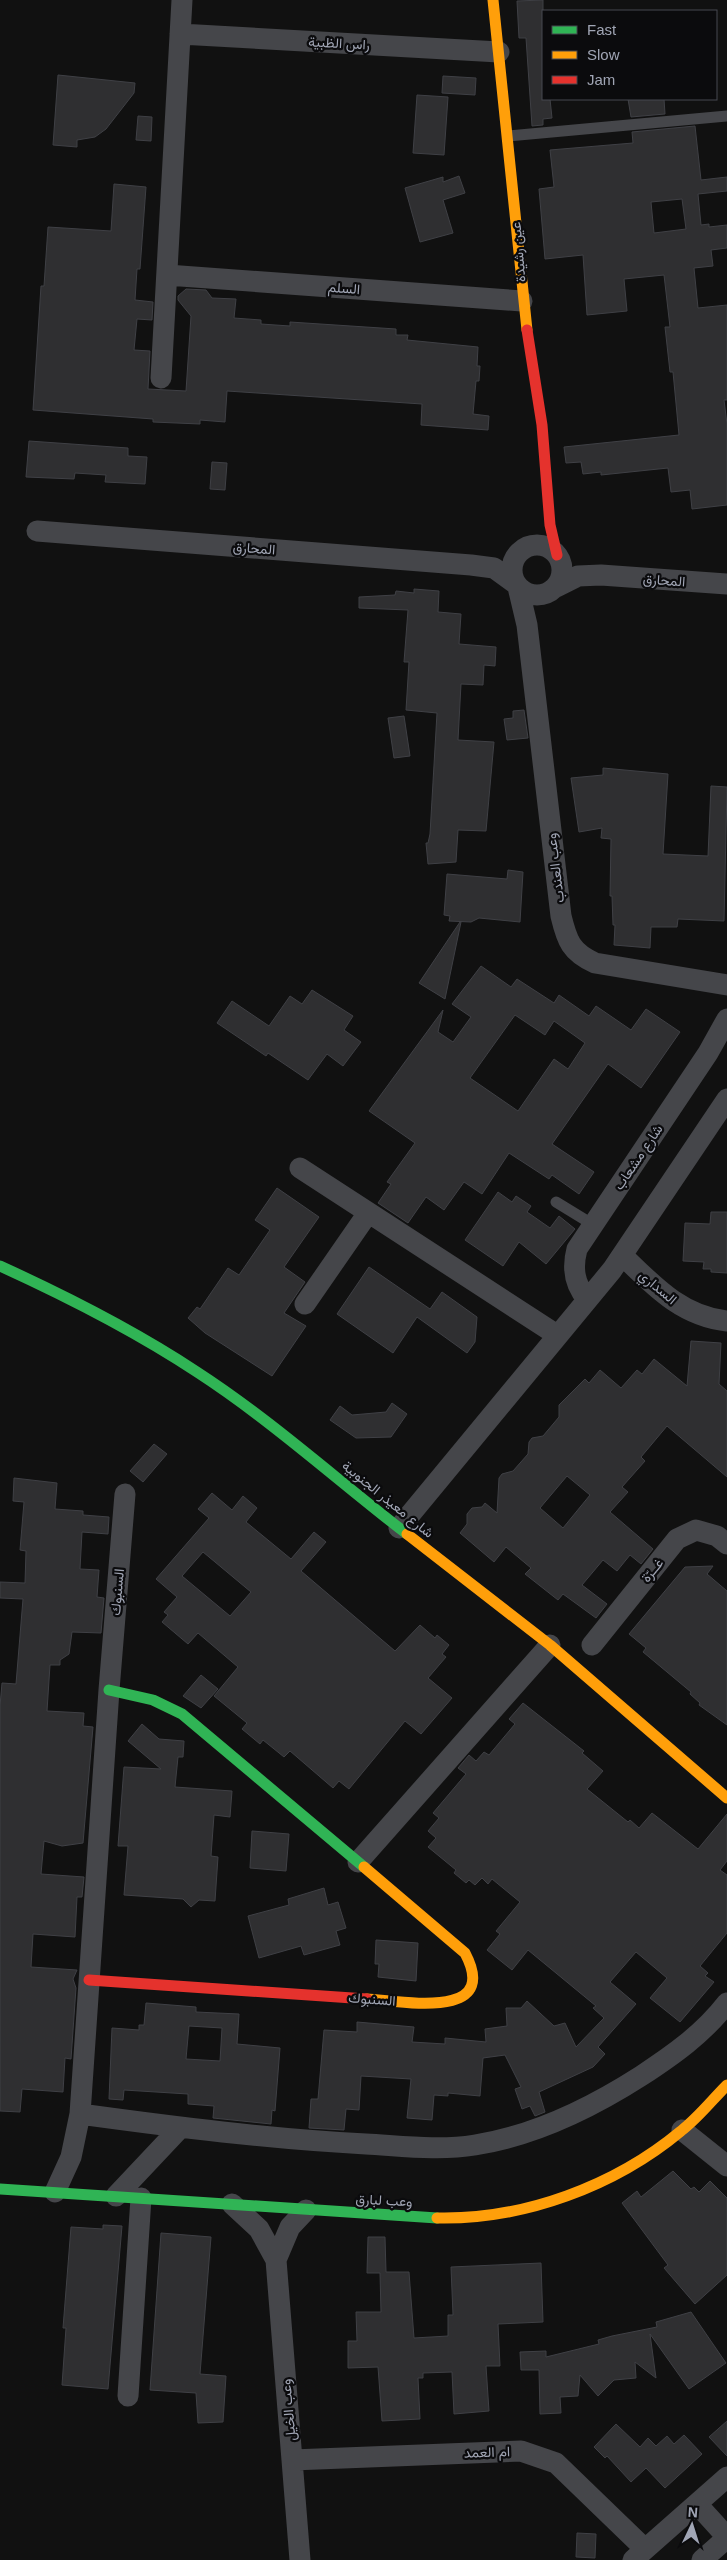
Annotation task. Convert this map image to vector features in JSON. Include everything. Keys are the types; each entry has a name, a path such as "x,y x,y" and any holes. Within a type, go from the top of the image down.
{"street":[{"path":"161,378 182,0"},
{"name":"عين رشيدة","path":"493,0 508,136 522,301 542,425 550,525 559,559"},
{"name":"راس الظبية","path":"180,34 499,52"},
{"name":"السلم","path":"166,275 522,301"},
{"name":"عين رشيدة","path":"523,551 548,502"},
{"name":"المحارق","path":"37,531 471,565 494,568 517,586"},
{"path":"545,547 559,559 562,571 553,590 533,595 517,586 512,572 523,551 545,547"},
{"name":"المحارق","path":"471,565 523,551"},
{"name":"المحارق","path":"559,559 601,575"},
{"name":"المحارق","path":"553,590 578,576 601,575 727,584"},
{"name":"وعب العندب","path":"517,586 528,625 561,916 566,938 579,955 595,963 727,985"},
{"name":"وعب العندب","path":"528,625 535,603 553,590"},
{"name":"شارع مشعاب","path":"587,1299 578,1289 574,1261 577,1249 708,1052 727,1019"},
{"path":"399,1528 622,1255 727,1100"},
{"path":"300,1168 556,1335"},
{"path":"305,1304 368,1213"},
{"name":"السداري","path":"622,1255 660,1293 685,1309 710,1319 727,1321"},
{"name":"شارع معيذر الجنوبية","path":"0,1266 116,1323 197,1372 274,1427 399,1528 550,1645 727,1798"},
{"name":"السنبوك","path":"55,2192 71,2157 80,2114 108,1690 125,1494"},
{"name":"غــرّة","path":"592,1645 677,1539 696,1530 717,1536 727,1544"},
{"path":"358,1862 550,1645"},
{"name":"السنبوك","path":"90,1980 441,2004 455,2002 467,1993 474,1980 473,1966 466,1953 178,1711 150,1697 108,1690"},
{"path":"80,2114 181,2127 340,2143 433,2148 493,2142 563,2117 623,2087 680,2049 706,2027 727,2003"},
{"name":"وعب لبارق","path":"0,2189 306,2210 462,2218 508,2211 556,2200 600,2183 643,2159 682,2130 727,2084"},
{"path":"116,2196 181,2127"},
{"path":"682,2130 727,2166"},
{"path":"128,2396 140,2198"},
{"name":"وعب الخيل","path":"232,2204 259,2229 276,2260 300,2560"},
{"name":"وعب الخيل","path":"276,2260 286,2232 306,2210"},
{"name":"ام العمد","path":"292,2460 521,2451 536,2454 556,2463 639,2554"},
{"path":"639,2554 727,2477"},
{"path":"697,2504 727,2537 702,2560"}],"lane":[{"path":"508,136 727,116"},
{"path":"556,1202 592,1224"}],"building":[{"path":"543,0 542,100 550,100 552,118 543,119 543,125 532,126 526,38 519,38 517,1"},
{"path":"58,75 135,83 134,93 106,129 95,137 77,140 77,147 53,145"},
{"path":"443,76 476,78 475,95 442,93"},
{"path":"417,95 448,97 444,155 413,153"},
{"path":"628,100 664,100 665,114 631,117"},
{"path":"138,116 152,117 151,141 136,140"},
{"path":"695,126 701,180 727,177 727,191 698,194 701,225 709,224 709,227 727,225 727,248 711,250 713,266 694,268 698,308 727,305 727,400 724,400 727,424 727,505 692,509 690,490 671,492 668,468 601,475 601,472 583,474 581,462 566,463 564,447 679,435 673,372 670,372 665,327 670,327 664,275 624,279 627,311 587,315 583,255 545,259 539,189 554,187 550,150 633,143 632,132","holes":["682,199 686,229 654,233 651,202"]},
{"path":"459,176 465,193 443,200 453,233 420,242 405,188 443,177 443,182"},
{"path":"114,184 146,187 140,269 137,269 135,300 153,302 152,320 137,319 134,350 150,351 148,389 186,391 191,316 178,300 178,296 186,289 206,290 212,298 236,299 234,318 261,320 261,324 290,326 290,322 396,329 396,335 408,335 407,340 478,347 477,366 480,366 479,381 476,381 473,414 489,416 488,430 421,425 422,404 227,391 225,422 200,420 200,424 153,422 153,419 33,410 41,286 44,286 48,227 111,231"},
{"path":"29,441 128,448 128,456 147,457 145,484 105,482 106,475 75,473 74,479 26,477"},
{"path":"212,462 227,463 225,490 210,489"},
{"path":"414,589 439,591 438,612 461,614 459,644 496,647 495,666 484,665 483,685 461,684 458,740 494,742 486,831 458,830 456,862 428,864 426,843 428,843 430,834 437,713 406,710 409,662 404,662 408,610 359,608 359,597 395,595 396,591 414,593"},
{"path":"524,710 528,738 507,740 504,719 513,718 513,711"},
{"path":"404,716 410,756 394,758 388,718"},
{"path":"603,768 668,774 663,854 708,856 711,786 727,787 724,921 678,919 677,927 651,927 650,948 614,945 615,925 613,925 612,896 610,896 611,839 601,838 602,828 579,832 571,778 603,775"},
{"path":"508,870 523,872 520,922 479,918 471,922 449,921 450,916 444,915 447,874 507,879"},
{"path":"461,922 445,999 419,983"},
{"path":"481,966 511,987 517,979 554,1003 559,995 589,1016 596,1006 631,1030 646,1009 680,1032 641,1088 608,1064 552,1144 594,1172 579,1194 552,1175 549,1179 509,1153 482,1194 464,1182 444,1210 426,1197 408,1223 378,1203 391,1184 387,1182 415,1143 369,1111 443,1010 438,1032 453,1042 471,1017 452,1004","holes":["515,1015 545,1035 554,1021 585,1043 568,1069 554,1059 518,1111 470,1078"]},
{"path":"312,990 353,1016 344,1030 361,1042 343,1066 327,1054 308,1080 268,1053 266,1056 217,1023 232,1001 269,1026 290,996 302,1004"},
{"path":"277,1188 319,1217 284,1267 305,1282 284,1313 306,1326 272,1376 205,1333 188,1318 197,1307 200,1309 228,1268 239,1275 270,1230 255,1220"},
{"path":"498,1192 512,1202 516,1196 531,1206 527,1212 550,1228 559,1216 575,1229 546,1264 519,1242 503,1266 465,1240"},
{"path":"711,1212 727,1212 727,1273 711,1272 711,1269 703,1269 704,1262 683,1261 685,1223 710,1224"},
{"path":"369,1267 430,1309 442,1292 477,1317 475,1342 467,1353 417,1317 393,1353 337,1314"},
{"path":"691,1341 721,1343 719,1384 727,1391 727,1477 667,1426 641,1457 645,1461 622,1487 628,1492 610,1512 653,1549 641,1564 630,1555 617,1571 603,1560 582,1585 607,1604 596,1618 563,1594 558,1600 525,1574 531,1568 506,1547 494,1562 460,1533 467,1524 467,1514 472,1508 482,1507 485,1503 497,1513 499,1478 502,1474 513,1471 528,1454 529,1442 532,1438 543,1436 559,1417 559,1405 585,1379 589,1383 600,1370 621,1388 637,1370 642,1374 654,1359 687,1386","holes":["567,1476 590,1495 563,1528 540,1508"]},
{"path":"392,1403 407,1414 391,1437 356,1438 330,1420 340,1406 352,1415 386,1412"},
{"path":"154,1444 167,1454 143,1482 130,1471"},
{"path":"14,1478 57,1483 55,1509 83,1511 83,1515 109,1517 108,1534 82,1532 80,1569 99,1570 97,1597 104,1598 101,1633 72,1632 69,1654 60,1660 60,1665 50,1665 47,1711 84,1713 83,1726 93,1727 83,1843 62,1846 44,1841 41,1874 84,1877 82,1897 77,1897 75,1937 33,1934 31,1967 77,1970 73,1979 76,1988 71,2059 65,2058 63,2092 22,2089 20,2112 0,2111 0,1706 2,1683 16,1684 23,1599 0,1598 0,1582 25,1583 26,1551 20,1550 24,1502 13,1501"},
{"path":"212,1493 232,1510 243,1496 257,1508 246,1522 291,1559 314,1532 326,1542 301,1571 395,1651 420,1625 435,1638 437,1635 449,1645 442,1654 446,1657 428,1678 452,1698 421,1734 405,1721 349,1789 339,1781 333,1788 290,1751 284,1757 263,1740 260,1744 242,1729 247,1723 214,1696 238,1667 198,1633 188,1644 162,1622 168,1615 164,1612 177,1597 156,1579 209,1518 198,1509","holes":["203,1552 251,1592 230,1616 182,1576"]},
{"path":"713,1566 707,1574 727,1591 727,1725 699,1705 700,1703 690,1694 691,1692 643,1652 646,1648 629,1634 685,1567"},
{"path":"201,1675 218,1689 201,1708 183,1696"},
{"path":"523,1703 584,1751 582,1753 603,1771 587,1789 628,1822 630,1820 639,1828 652,1813 698,1849 727,1814 727,1861 720,1870 727,1875 727,1933 700,1966 708,1973 705,1976 714,1982 680,2022 650,1998 667,1978 636,1952 610,1982 636,2004 598,2047 605,2054 593,2067 539,2092 545,2112 535,2116 530,2106 522,2109 515,2089 521,2087 505,2055 483,2058 480,2096 448,2093 448,2096 434,2095 432,2120 407,2118 411,2079 361,2076 359,2110 346,2109 344,2130 309,2128 311,2099 318,2099 324,2030 357,2032 357,2022 414,2027 412,2042 445,2044 445,2038 486,2042 485,2029 507,2026 506,2008 521,2008 527,2001 554,2026 565,2023 576,2047 604,2018 593,2008 596,2006 528,1950 512,1970 487,1950 500,1934 496,1931 520,1902 492,1879 488,1884 482,1878 475,1885 469,1880 466,1883 454,1873 456,1870 428,1847 436,1838 428,1831 439,1818 433,1813 466,1774 458,1768 469,1755 476,1761 484,1752 489,1755 515,1724 509,1719"},
{"path":"142,1724 159,1739 184,1741 183,1757 178,1757 175,1787 232,1791 230,1817 214,1815 211,1856 218,1857 215,1901 199,1900 191,1907 183,1899 124,1895 128,1846 118,1846 124,1767 161,1769 128,1741"},
{"path":"252,1831 289,1834 286,1871 250,1868"},
{"path":"324,1888 328,1905 338,1902 346,1928 336,1931 340,1945 304,1955 301,1946 259,1958 248,1916 289,1905 288,1899"},
{"path":"376,1940 418,1943 416,1981 378,1977 379,1964 375,1964"},
{"path":"146,2003 196,2007 196,2012 239,2014 237,2044 280,2048 275,2111 272,2110 271,2124 213,2118 214,2106 188,2104 188,2094 124,2090 123,2100 109,2099 112,2028 139,2030 139,2025 144,2025","holes":["189,2026 222,2028 220,2061 186,2059"]},
{"path":"673,2171 691,2189 694,2187 699,2192 710,2181 727,2198 727,2275 695,2304 664,2268 668,2265 622,2203 637,2191 641,2197"},
{"path":"103,2225 122,2226 108,2389 62,2385 66,2328 63,2328 71,2227 103,2229"},
{"path":"161,2233 211,2237 200,2374 226,2376 223,2422 198,2423 196,2393 150,2390"},
{"path":"368,2237 385,2237 386,2272 409,2272 414,2338 448,2336 448,2315 453,2315 451,2267 541,2263 543,2322 498,2324 500,2366 486,2366 489,2411 454,2414 452,2372 423,2373 423,2378 418,2378 420,2419 382,2421 378,2367 348,2368 348,2341 357,2341 356,2312 381,2312 380,2273 367,2273"},
{"path":"691,2312 726,2363 689,2389 650,2334 656,2378 635,2362 636,2378 614,2380 598,2396 580,2375 578,2396 560,2397 561,2413 540,2414 539,2370 521,2370 520,2352 546,2351 546,2357 599,2344 598,2340 612,2336 657,2327 656,2322"},
{"path":"727,2421 727,2456 709,2437"},
{"path":"616,2424 640,2447 648,2438 656,2446 667,2436 674,2444 684,2435 702,2454 665,2488 646,2468 631,2482 607,2456 605,2458 594,2447"},
{"path":"577,2533 596,2534 595,2558 576,2557"}],"traffic: fast":[{"path":"0,1266 101,1315 150,1342 197,1372 278,1430 407,1534"},
{"path":"109,1690 153,1700 182,1714 364,1867"},
{"path":"0,2189 437,2218"}],"traffic: slow":[{"path":"493,0 527,330"},
{"path":"407,1534 550,1645 727,1798"},
{"path":"364,1867 465,1953 473,1975 470,1989 459,1998 443,2002 423,2003 367,1999"},
{"path":"437,2218 503,2213 567,2196 598,2183 655,2151 687,2126 727,2085"}],"traffic: jam":[{"path":"527,330 542,425 550,525 557,555"},
{"path":"89,1980 367,1999"}]}
